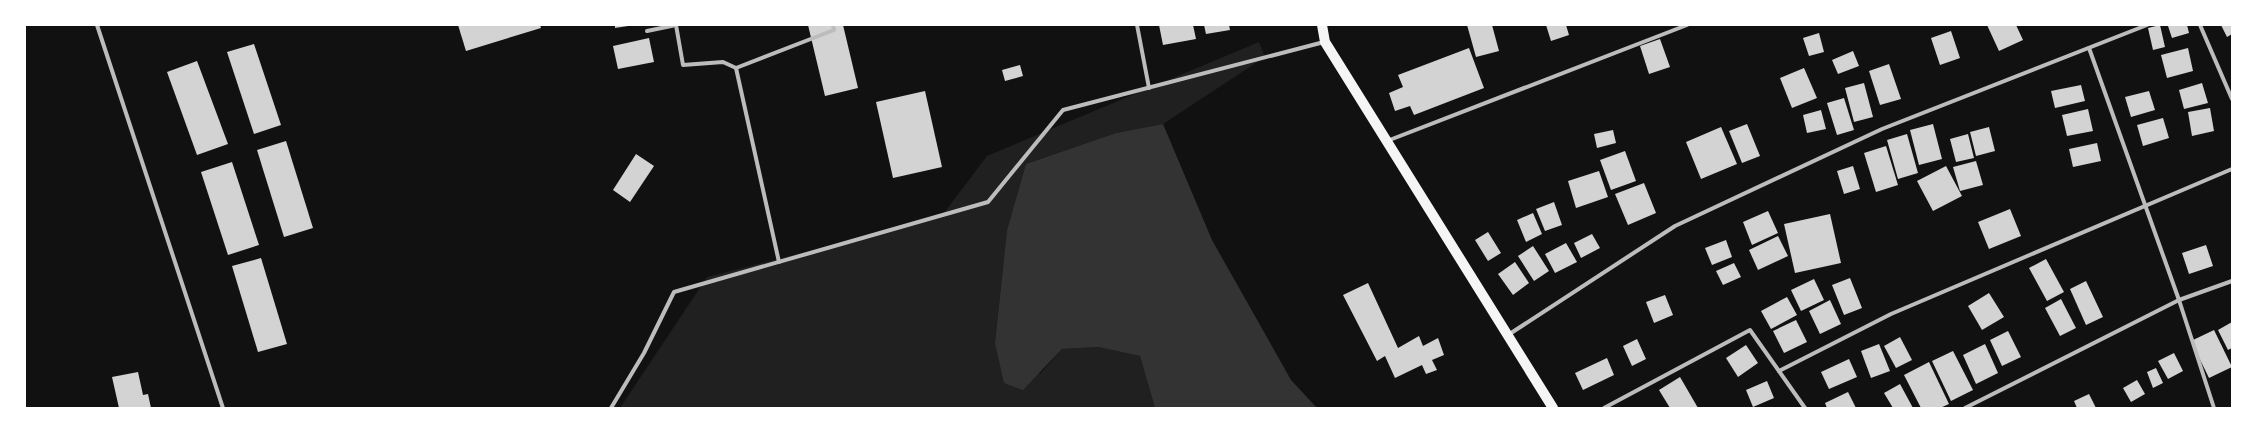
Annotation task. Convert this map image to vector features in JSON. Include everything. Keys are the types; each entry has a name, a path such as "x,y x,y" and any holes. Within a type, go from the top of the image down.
{"main road":[{"path":"1322,25 1325,42 1553,408"}],"street":[{"path":"97,25 222,408"},
{"path":"647,31 676,25 683,65 723,62 736,68 834,30 832,25"},
{"path":"1137,25 1150,88"},
{"path":"1387,141 1687,25"},
{"path":"1508,335 1676,226 1882,129 2147,25"},
{"path":"2200,25 2232,99"},
{"path":"610,408 644,353 674,292 988,202 1063,110 1325,42"},
{"path":"2089,48 2179,300 2214,408"},
{"path":"736,68 779,262"},
{"path":"1779,370 1891,314 2232,169"},
{"path":"1965,408 2179,300 2232,281"},
{"path":"1604,408 1750,330 1805,408"}],"shaded area":[{"path":"1259,42 1265,57 1163,124 1116,133 1026,164 1007,230 995,343 1040,374 1062,349 1098,347 1140,356 1155,408 620,408 707,277 817,249 944,213 987,156"},
{"path":"1163,124 1212,240 1291,380 1317,408 1155,408 1140,356 1098,347 1062,349 1023,390 1004,383 995,343 1007,230 1026,164 1116,133"}],"building":[{"path":"458,25 540,25 541,28 466,51"},
{"path":"615,25 628,25 628,26 615,28"},
{"path":"808,25 843,25 858,88 825,96"},
{"path":"1159,25 1193,25 1196,39 1163,45"},
{"path":"1204,25 1229,25 1230,30 1206,34"},
{"path":"1467,25 1492,25 1499,51 1476,57"},
{"path":"1546,25 1566,25 1569,35 1551,41"},
{"path":"1987,25 2016,25 2023,40 1999,51"},
{"path":"2160,25 2165,47 2153,50 2148,28"},
{"path":"2187,25 2189,33 2172,38 2168,26"},
{"path":"2221,25 2232,25 2232,34 2227,37"},
{"path":"1951,31 1960,58 1940,65 1931,38"},
{"path":"1819,33 1824,52 1809,56 1803,38"},
{"path":"649,38 654,62 618,69 613,46"},
{"path":"1660,39 1670,67 1649,74 1640,46"},
{"path":"254,44 281,125 254,134 227,52"},
{"path":"1469,48 1484,88 1414,115 1410,106 1395,111 1389,93 1403,87 1398,75"},
{"path":"2188,48 2193,71 2167,78 2161,55"},
{"path":"1853,51 1859,66 1838,74 1832,60"},
{"path":"197,61 228,144 197,155 167,72"},
{"path":"1889,64 1901,99 1880,105 1869,71"},
{"path":"1020,65 1023,76 1005,81 1002,70"},
{"path":"1804,68 1817,98 1792,108 1780,78"},
{"path":"1864,83 1873,117 1854,122 1845,88"},
{"path":"2202,83 2208,103 2184,109 2179,90"},
{"path":"2081,85 2085,101 2055,108 2051,91"},
{"path":"925,91 942,167 893,178 876,102"},
{"path":"2149,91 2155,110 2131,117 2125,97"},
{"path":"1844,98 1854,130 1837,135 1827,103"},
{"path":"2210,108 2214,131 2192,136 2188,112"},
{"path":"2088,109 2093,131 2067,136 2062,115"},
{"path":"1821,110 1826,129 1807,133 1803,115"},
{"path":"2163,118 2169,138 2143,146 2137,125"},
{"path":"1747,124 1760,156 1742,163 1729,131"},
{"path":"1933,124 1942,159 1919,165 1910,130"},
{"path":"1721,127 1737,164 1701,179 1686,142"},
{"path":"1989,127 1995,151 1976,156 1970,132"},
{"path":"1613,130 1616,143 1597,148 1594,134"},
{"path":"1907,134 1918,173 1898,179 1887,140"},
{"path":"1968,134 1974,158 1956,162 1950,139"},
{"path":"286,141 313,228 284,237 257,150"},
{"path":"2097,143 2101,161 2073,167 2069,149"},
{"path":"1886,146 1898,185 1876,192 1864,153"},
{"path":"1625,151 1636,181 1611,190 1600,160"},
{"path":"636,154 654,166 630,202 613,190"},
{"path":"1976,161 1983,185 1960,191 1953,167"},
{"path":"232,162 259,245 228,255 201,172"},
{"path":"1853,166 1860,189 1844,194 1837,171"},
{"path":"1946,166 1962,196 1933,211 1917,181"},
{"path":"1599,171 1608,197 1576,208 1568,181"},
{"path":"1644,183 1656,213 1628,225 1615,194"},
{"path":"1554,202 1562,225 1545,231 1536,209"},
{"path":"2010,209 2021,236 1989,249 1978,222"},
{"path":"1768,211 1778,233 1752,245 1743,222"},
{"path":"1533,213 1542,234 1526,242 1517,220"},
{"path":"1830,214 1841,263 1795,273 1784,224"},
{"path":"1488,232 1501,253 1488,261 1475,240"},
{"path":"1592,234 1600,248 1581,258 1574,243"},
{"path":"1778,236 1788,256 1758,270 1749,250"},
{"path":"1726,240 1732,257 1712,265 1705,248"},
{"path":"1566,243 1577,262 1555,273 1545,254"},
{"path":"2206,245 2213,266 2189,274 2182,253"},
{"path":"1533,246 1549,271 1534,281 1518,256"},
{"path":"261,258 287,344 258,352 232,266"},
{"path":"2046,259 2064,292 2047,301 2029,268"},
{"path":"1515,262 1529,283 1513,295 1498,274"},
{"path":"1734,263 1741,277 1723,285 1716,271"},
{"path":"1850,278 1862,308 1844,315 1832,285"},
{"path":"1814,279 1824,300 1801,311 1791,290"},
{"path":"2086,281 2103,317 2086,325 2070,289"},
{"path":"1368,283 1398,348 1419,336 1423,346 1438,338 1444,355 1432,360 1437,370 1426,374 1422,365 1395,378 1385,356 1377,361 1343,295"},
{"path":"1989,293 2004,317 1982,330 1968,306"},
{"path":"1665,295 1673,315 1654,323 1646,302"},
{"path":"1787,297 1797,315 1771,329 1761,311"},
{"path":"2061,299 2076,328 2060,336 2045,308"},
{"path":"1830,300 1841,324 1820,334 1809,311"},
{"path":"1796,320 1807,342 1784,353 1773,331"},
{"path":"2232,322 2232,348 2228,350 2218,330"},
{"path":"2214,330 2232,367 2209,378 2191,341"},
{"path":"2008,331 2021,357 2002,366 1990,340"},
{"path":"1900,337 1912,360 1896,368 1884,346"},
{"path":"1637,339 1646,359 1632,366 1623,346"},
{"path":"1879,344 1890,371 1871,378 1861,351"},
{"path":"1985,344 1998,373 1976,384 1963,355"},
{"path":"1746,345 1758,363 1738,377 1726,358"},
{"path":"1953,351 1973,390 1951,401 1932,361"},
{"path":"2174,353 2183,371 2168,379 2158,361"},
{"path":"1607,358 1614,375 1583,390 1575,373"},
{"path":"1849,359 1857,377 1829,389 1821,372"},
{"path":"1929,362 1949,404 1940,408 1921,408 1904,375"},
{"path":"2156,368 2163,383 2153,388 2147,372"},
{"path":"138,372 143,395 148,394 151,408 119,408 112,377"},
{"path":"1680,377 1698,408 1670,408 1659,390"},
{"path":"2137,380 2145,394 2131,402 2123,388"},
{"path":"1767,381 1774,398 1753,407 1746,390"},
{"path":"1900,384 1913,408 1893,408 1884,393"},
{"path":"1848,392 1856,408 1827,408 1825,403"},
{"path":"2089,394 2096,408 2077,408 2074,401"}]}
